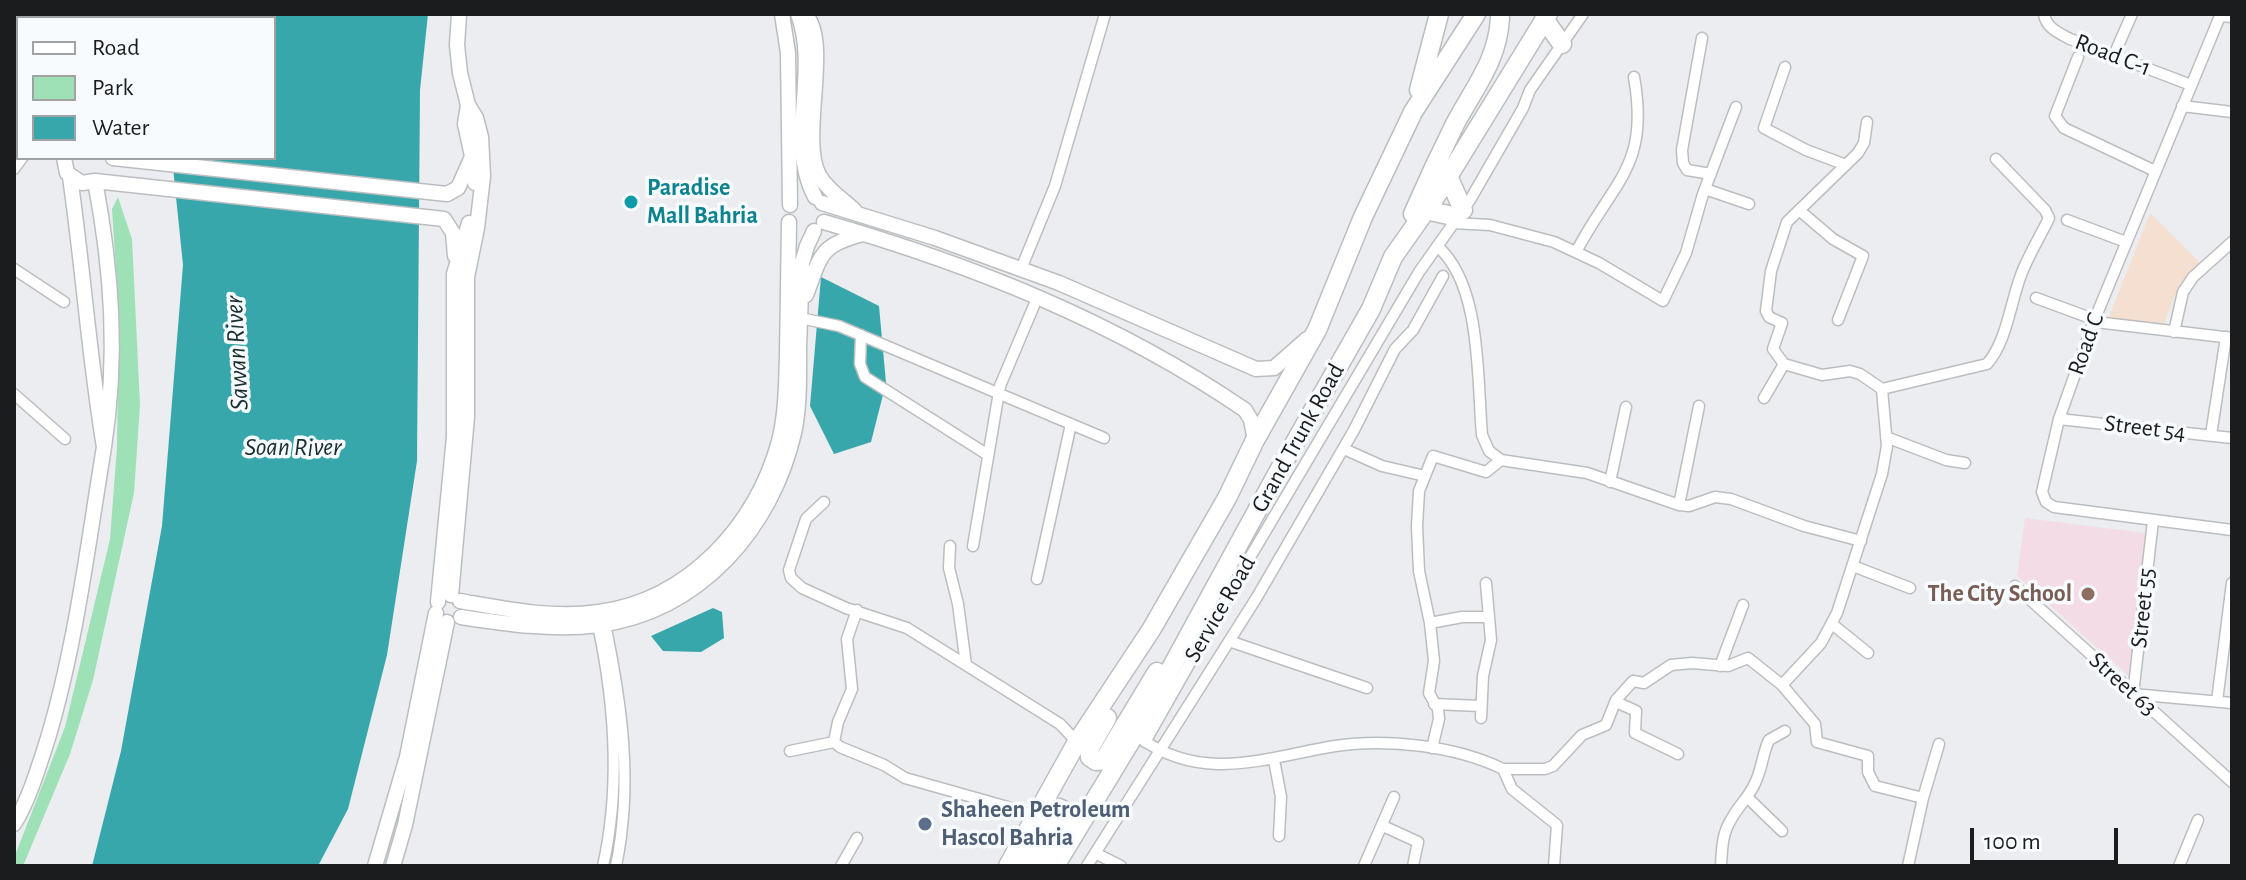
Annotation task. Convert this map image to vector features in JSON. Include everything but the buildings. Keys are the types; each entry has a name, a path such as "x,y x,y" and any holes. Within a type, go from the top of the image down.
{"highway":[{"path":"1413,112 1439,14"},
{"path":"1546,16 1562,44"},
{"name":"Grand Trunk Road","path":"1055,866 1140,738 1184,644 1371,309 1393,257 1448,176 1546,16"},
{"name":"Grand Trunk Road","path":"1008,866 1077,742 1151,630 1227,498 1255,440 1317,330 1363,217 1413,112 1473,18"},
{"path":"1393,257 1457,120 1492,59 1499,38 1500,18"},
{"path":"1426,210 1458,217 1448,176"},
{"path":"1151,630 1136,669 1089,749 1090,757 1096,761 1104,760 1154,674 1184,644"},
{"path":"1021,866 1054,811 1059,808 1065,810 1068,820 1042,866"}],"main road":[{"path":"455,265 472,211 475,170 465,124 468,105 457,45 459,14"},
{"path":"449,608 562,615 603,612 627,606 675,585 708,561 752,508 772,465 786,391 790,205 788,53 782,14"},
{"path":"449,608 535,627 602,625 662,605 695,586 719,568 758,524 780,480 794,430 799,396 803,257 826,214 804,169 805,55 798,14"},
{"path":"805,14 816,48 813,124 816,166 823,181 860,215"},
{"path":"393,866 405,825 449,608 467,417 467,277 483,176 481,137 476,118 468,105"},
{"path":"125,160 451,193 458,188 471,159"},
{"path":"62,160 70,177 84,268 96,401 104,447"},
{"path":"95,181 105,171 106,160"},
{"path":"70,177 82,183 95,181 444,219 451,227 455,265 449,608 375,866"},
{"path":"15,820 41,761 59,702 111,400 113,319 95,181"},
{"path":"102,220 107,196 124,186"},
{"path":"790,205 803,195 935,238 1059,283 1256,369 1274,368 1283,363 1317,330"},
{"path":"789,222 800,232 819,227 864,234 994,277 1038,296 1136,343 1231,400 1245,410 1251,420 1255,440"},
{"path":"800,313 824,252 838,241 864,234"}],"street":[{"path":"1021,269 1055,186 1105,14"},
{"name":"Service Road","path":"1140,738 1419,272 1458,217 1523,108 1530,90 1583,14"},
{"name":"Road C-1","path":"2044,14 2054,31 2191,85"},
{"path":"2114,55 2132,14"},
{"path":"2220,16 2232,17"},
{"name":"Road C","path":"2220,16 2094,321 2059,419 2042,492 2046,502 2054,507 2232,530"},
{"path":"1702,38 1682,150 1687,170 1711,174"},
{"path":"2078,57 2055,116 2064,128 2155,171"},
{"path":"1785,67 1764,128 1806,150 1846,165"},
{"path":"1576,252 1626,174 1635,151 1639,103 1634,77"},
{"path":"2182,106 2232,112"},
{"path":"1458,217 1554,242 1599,263 1663,301 1686,253 1705,189 1736,107"},
{"path":"1782,685 1821,643 1832,624 1882,474 1887,446 1882,389 1872,380 1850,371 1822,375 1784,364 1773,349 1782,323 1767,314 1771,271 1787,222 1858,153 1864,143 1867,122"},
{"path":"1882,389 1987,364 1993,358 2021,274 2049,218 1996,159"},
{"path":"1705,189 1749,204"},
{"path":"1799,210 1833,239 1863,256 1838,320"},
{"path":"2067,220 2126,242"},
{"path":"2174,332 2183,292 2188,284 2232,242"},
{"path":"1437,246 1449,260 1468,300 1482,435 1489,451 1501,460 1587,473 1679,505 1689,506 1715,497 1731,499 1804,526 1861,541"},
{"path":"14,269 64,302"},
{"path":"1087,866 1306,516 1395,349 1413,330 1443,276"},
{"path":"973,546 999,393 1038,296"},
{"path":"2036,298 2094,321 2229,338 2211,435"},
{"path":"800,313 861,335 1104,438"},
{"path":"861,335 860,364 865,377 988,455"},
{"path":"1764,398 1784,364"},
{"path":"14,394 65,439"},
{"path":"1679,505 1699,406"},
{"path":"1610,482 1626,407"},
{"name":"Street 54","path":"2059,419 2232,438"},
{"path":"1037,579 1071,424"},
{"path":"1886,437 1946,460 1965,463"},
{"path":"1344,449 1382,466 1425,476"},
{"path":"1432,748 1439,719 1429,693 1434,661 1419,571 1419,491 1433,456 1486,472 1501,460"},
{"path":"824,502 806,519 789,570 791,578 802,588 846,608 907,628 1060,724 1077,742"},
{"name":"Street 55","path":"2133,694 2153,521"},
{"path":"950,546 949,568 958,604 966,665"},
{"path":"1853,566 1910,588"},
{"path":"1481,718 1480,706 1491,640 1486,583"},
{"path":"2217,701 2230,619 2232,583"},
{"name":"Street 63","path":"2015,586 2232,782"},
{"path":"1720,666 1743,605"},
{"path":"834,742 838,722 852,689 847,639 857,610"},
{"path":"1430,623 1462,617 1489,617"},
{"path":"1832,624 1868,653"},
{"path":"602,625 614,739 613,796 603,866"},
{"path":"602,625 620,698 625,753 623,818 616,866"},
{"path":"1229,641 1367,688"},
{"path":"1140,738 1195,762 1258,763 1335,746 1368,743 1432,748 1488,762 1503,769 1545,769 1553,766 1582,735 1606,725 1616,702 1633,681 1644,683 1671,665 1728,666 1748,658 1782,685 1815,724 1817,742 1868,756 1868,772 1875,786 1923,798"},
{"path":"2133,694 2232,703"},
{"path":"1616,702 1636,711 1635,733 1678,754"},
{"path":"1434,704 1480,706"},
{"path":"1721,866 1721,842 1727,826 1748,798 1763,765 1769,740 1785,731"},
{"path":"790,751 834,742"},
{"path":"834,742 891,768 905,778 1036,815"},
{"path":"1909,866 1923,798 1939,744"},
{"path":"1274,760 1281,797 1279,836"},
{"path":"1503,769 1512,789 1557,825 1554,866"},
{"path":"1364,866 1394,797"},
{"path":"1748,798 1782,831"},
{"path":"2179,866 2198,820"},
{"path":"1383,826 1418,842 1413,866"},
{"path":"841,866 857,838"},
{"path":"1095,853 1121,866"}],"shaded area":[{"path":"2150,213 2200,263 2176,293 2164,324 2108,319"},
{"name":"The City School","path":"2025,518 2145,533 2129,676 2017,576"}],"green space":[{"path":"118,197 132,239 140,405 134,493 93,680 70,754 23,866 14,866 14,858 65,727 110,539 117,447 119,316 112,209"}],"water":[{"name":"Soan River","path":"428,14 420,90 417,461 387,655 348,809 318,866 92,866 121,751 162,526 183,265 172,160 276,160 276,16 172,16"},
{"path":"821,277 879,306 886,383 871,442 834,454 810,406"},
{"path":"713,608 722,612 724,638 701,652 663,651 651,636"}],"place":[{"name":"Paradise Mall Bahria","path":"631,202"},
{"name":"The City School","path":"2088,594"},
{"name":"Shaheen Petroleum Hascol Bahria","path":"925,824"}],"water label":[{"name":"Sawan River","path":"237,353"}]}
